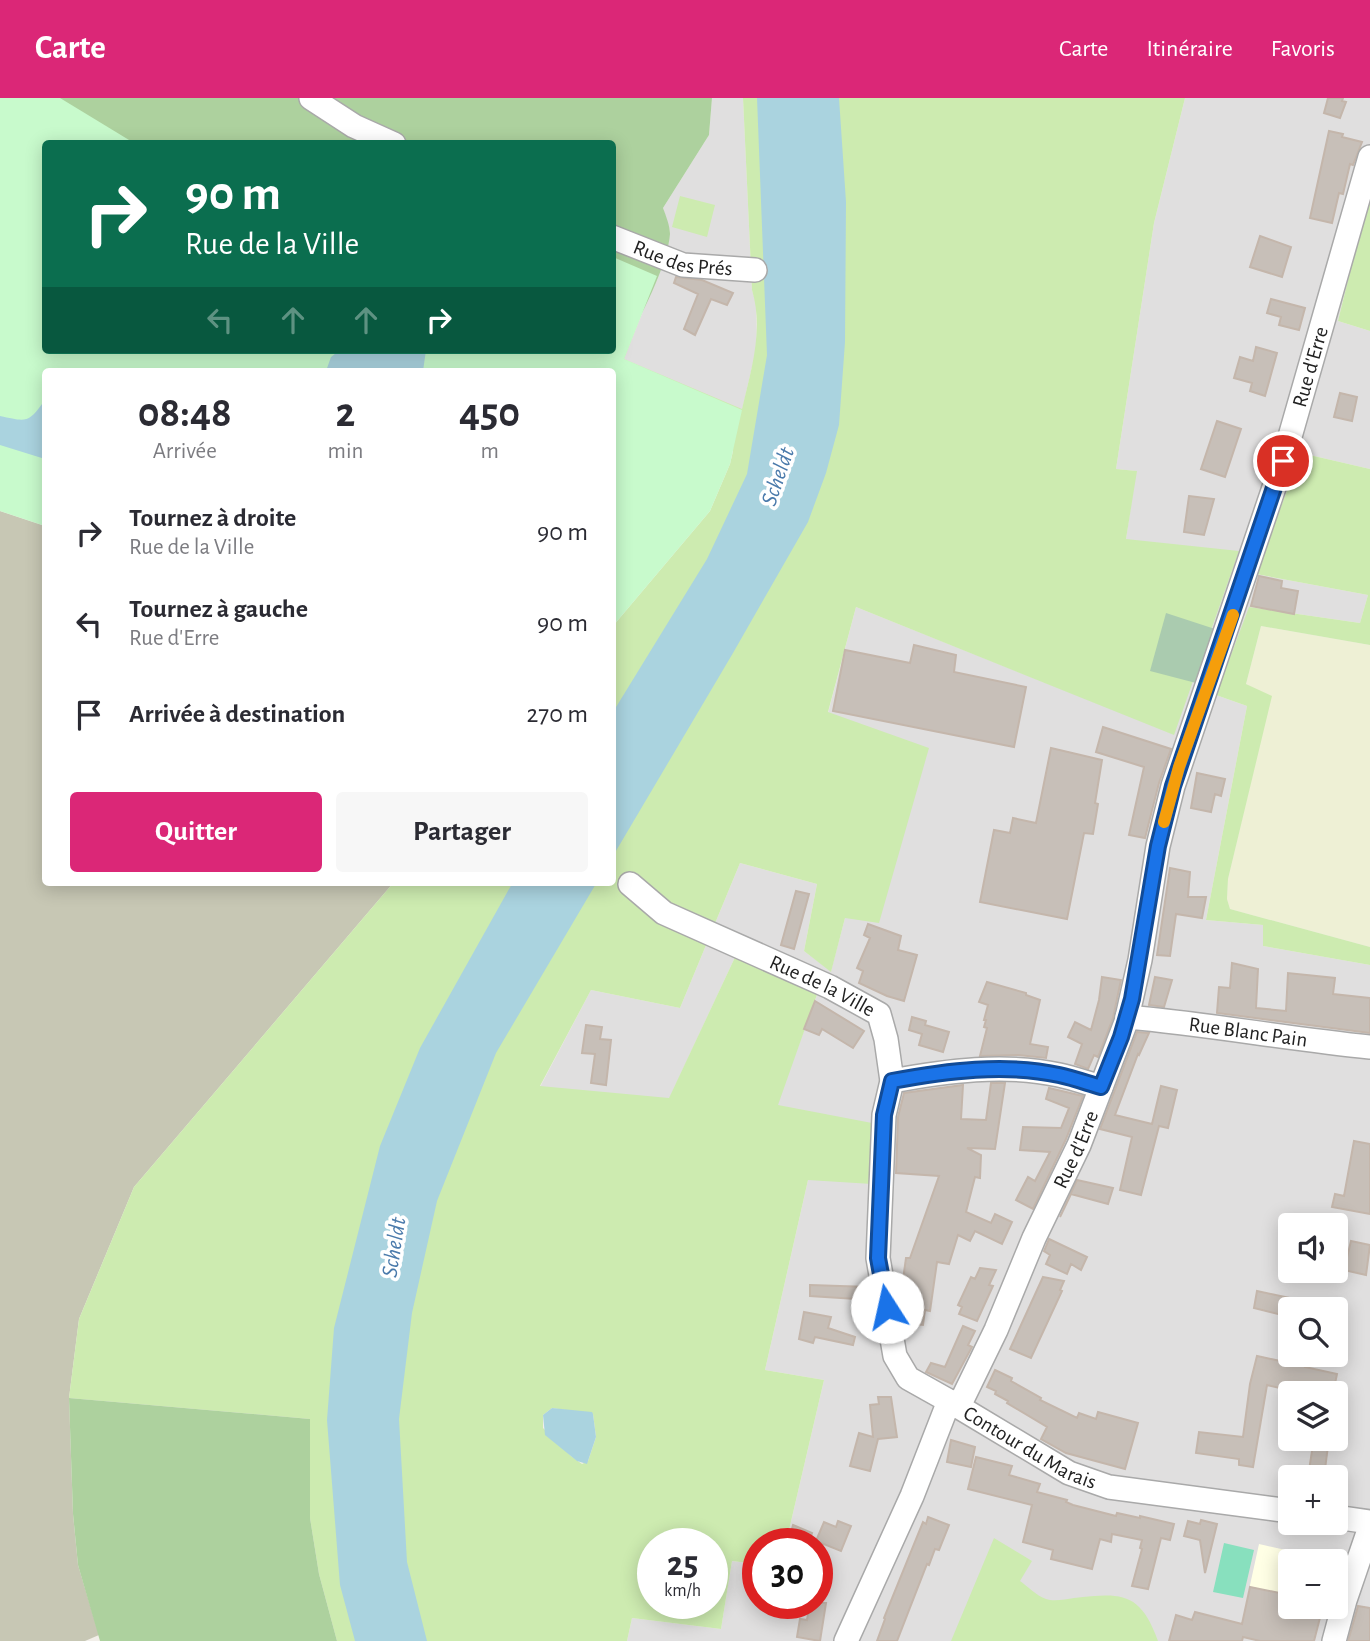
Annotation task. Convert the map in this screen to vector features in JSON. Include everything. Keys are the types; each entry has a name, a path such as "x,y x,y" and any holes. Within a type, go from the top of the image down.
{"street":[{"path":"312,98 354,126 385,140"},
{"name":"Rue d'Erre","path":"954,1404 996,1330 1034,1238 1079,1145 1127,1017 1140,960 1158,846 1173,786 1283,461 1370,157"},
{"name":"Rue des Prés","path":"616,239 683,265 755,270"},
{"name":"Rue de la Ville","path":"630,884 664,913 830,987 879,1014 886,1039 892,1081"},
{"name":"Rue Blanc Pain","path":"1127,1017 1188,1022 1300,1040 1370,1047"},
{"path":"954,1404 908,1378 895,1356 878,1258 884,1115 892,1081 945,1071 1006,1070 1058,1074 1101,1087"},
{"name":"Contour du Marais","path":"846,1641 954,1404 1069,1473 1109,1488 1278,1509"},
{"path":"1334,1641 1370,1524 1348,1520"}],"shaded area":[{"path":"712,98 743,98 757,346 742,410 624,359 667,251 670,231 663,208 709,135"},
{"path":"1185,98 1370,98 1370,190 1338,321 1370,331 1370,469 1301,453 1256,574 1368,595 1360,623 1250,607 1216,695 1247,706 1206,920 1263,925 1263,946 1370,965 1370,1641 627,1641 632,1618 721,1629 723,1619 728,1619 728,1586 732,1561 742,1562 742,1619 833,1619 833,1528 789,1528 824,1380 765,1370 808,1180 777,1105 819,989 737,953 669,1099 540,1087 591,990 680,1008 740,863 817,884 804,951 831,971 845,918 828,713 856,607 1174,734 1126,539 1136,471 1116,469 1154,223"},
{"path":"0,511 42,525 42,886 391,886 134,1187 79,1319 69,1398 73,1514 78,1565 99,1635 85,1641 0,1641"},
{"path":"1166,613 1215,629 1196,683 1150,671"},
{"path":"1261,626 1370,645 1370,947 1230,909 1227,899 1228,879 1271,697 1246,684"},
{"path":"1259,1544 1281,1549 1278,1549 1278,1615 1245,1608"},
{"path":"1295,1619 1310,1619 1318,1624"}],"green space":[{"path":"0,98 60,98 129,140 42,140 42,354 616,354 616,258 657,276 624,359 742,410 730,464 710,511 616,622 616,368 42,368 42,525 0,511"},
{"path":"11,98 712,98 709,135 663,208 670,234 662,267 647,304 614,368 612,354 616,354 616,140 79,140"},
{"path":"743,98 1185,98 1154,223 1116,469 1137,471 1126,539 1239,551 1174,735 856,607 828,712 929,748 879,923 845,918 831,972 804,951 817,884 740,863 680,1008 591,990 540,1086 669,1098 737,953 819,989 778,1105 872,1123 872,1184 808,1180 765,1370 824,1380 789,1528 742,1528 742,1562 732,1561 728,1586 728,1528 637,1528 637,1619 632,1618 627,1641 337,1641 319,1574 310,1518 310,1419 69,1398 79,1319 134,1187 391,886 616,886 616,622 710,511 733,451 616,377 616,369 642,313 624,359 742,409 752,365 757,320 752,290","holes":["552,1408 593,1414 596,1437 588,1461 582,1464 543,1428 543,1415"]},
{"path":"1370,190 1370,331 1338,321"},
{"path":"680,196 715,205 707,237 672,227"},
{"path":"1301,453 1370,469 1370,645 1261,626 1246,684 1272,696 1228,879 1227,899 1230,909 1370,947 1370,965 1263,946 1263,925 1206,920 1247,706 1216,695 1249,607 1360,623 1368,595 1256,574"},
{"path":"69,1398 310,1419 310,1518 319,1574 337,1641 100,1641 78,1565 73,1514"},
{"path":"994,1538 1032,1561 1020,1581 1039,1596 1053,1600 1104,1596 1127,1599 1144,1612 1158,1641 951,1641"},
{"path":"1224,1543 1254,1550 1243,1598 1213,1592"},
{"path":"640,1619 723,1619 721,1629"}],"water":[{"name":"Scheldt","path":"757,98 839,98 846,202 845,342 839,425 826,473 808,522 616,851 616,707 707,559 747,474 767,355"},
{"path":"335,354 425,354 423,368 327,368"},
{"path":"42,404 42,458 0,445 0,416 25,419 33,415"},
{"name":"Scheldt","path":"511,886 595,886 496,1053 437,1201 412,1313 399,1419 407,1562 427,1641 355,1641 340,1585 327,1420 334,1328 380,1146 420,1048"},
{"path":"552,1408 592,1412 596,1437 587,1464 577,1461 545,1435 543,1415"}],"building":[{"path":"1328,98 1343,98 1342,101 1346,102 1340,118 1324,113"},
{"path":"1329,131 1362,142 1353,165 1350,164 1343,194 1339,193 1332,223 1310,218"},
{"path":"1260,236 1291,247 1282,277 1250,267"},
{"path":"676,277 702,280 733,293 727,305 711,299 695,335 684,329 698,294 674,283"},
{"path":"1271,299 1305,308 1299,330 1279,325 1281,317 1267,313"},
{"path":"1256,347 1277,353 1265,396 1250,391 1252,383 1234,378 1240,357 1253,361"},
{"path":"1340,393 1357,397 1352,421 1334,417"},
{"path":"1217,421 1241,429 1225,477 1201,469"},
{"path":"1189,496 1214,499 1204,535 1184,532"},
{"path":"1259,576 1282,581 1281,588 1298,591 1294,614 1251,606"},
{"path":"914,645 956,655 954,672 1026,687 1014,747 833,711 845,650 910,663"},
{"path":"1103,727 1171,749 1145,838 1129,835 1144,767 1096,752"},
{"path":"1051,748 1102,760 1093,834 1084,833 1067,919 980,902 994,830 1010,833 1013,818 1036,823"},
{"path":"1197,773 1225,779 1221,796 1215,794 1211,812 1191,808"},
{"path":"1170,868 1190,872 1188,897 1206,897 1202,918 1176,914 1170,956 1157,955"},
{"path":"796,891 809,894 794,949 781,945"},
{"path":"868,924 901,936 898,950 917,955 904,1001 859,983 863,971 857,968 870,938 864,935"},
{"path":"1232,963 1258,969 1256,1008 1286,1011 1288,973 1335,978 1333,994 1370,998 1370,1033 1217,1013 1219,987 1230,988"},
{"path":"1102,977 1121,980 1113,1018 1098,1057 1094,1055 1088,1069 1075,1064 1082,1044 1068,1037 1075,1022 1091,1030"},
{"path":"1155,977 1172,980 1164,1007 1149,1005"},
{"path":"987,982 1026,993 1040,1000 1030,1044 1048,1047 1046,1058 1018,1055 980,1056 987,1028 984,1027 984,1020 988,1005 979,1002"},
{"path":"815,1001 864,1031 853,1048 822,1029 819,1035 804,1029"},
{"path":"912,1017 926,1021 925,1025 949,1032 943,1052 919,1045 922,1034 909,1030"},
{"path":"586,1025 602,1027 600,1039 611,1040 606,1085 591,1083 595,1054 582,1053"},
{"path":"1137,1032 1149,1033 1138,1054 1115,1115 1152,1124 1161,1086 1177,1090 1168,1128 1159,1126 1141,1195 1120,1190 1132,1137 1100,1129"},
{"path":"991,1083 1005,1083 995,1149 967,1148 981,1155 980,1178 975,1177 966,1212 991,1223 995,1214 1012,1222 1002,1244 975,1231 970,1241 958,1235 949,1264 937,1262 930,1311 925,1310 923,1325 915,1324 914,1331 905,1330 900,1301 906,1258 910,1258 939,1176 896,1173 898,1117 904,1093 963,1085 961,1119 986,1120"},
{"path":"1049,1088 1083,1096 1033,1209 1016,1200 1028,1177 1035,1181 1050,1152 1020,1150 1023,1127 1061,1128 1069,1108 1046,1099"},
{"path":"1354,1141 1370,1144 1370,1214 1332,1207 1335,1194 1344,1196"},
{"path":"1077,1180 1113,1188 1108,1204 1071,1194 1060,1217"},
{"path":"1049,1239 1087,1257 1081,1270 1071,1264 1067,1274 1046,1264 1050,1255 1044,1251"},
{"path":"1351,1241 1370,1245 1366,1275 1348,1271"},
{"path":"980,1268 996,1270 989,1285 993,1286 977,1321 959,1314 962,1307 958,1305 971,1277 975,1279"},
{"path":"1043,1277 1064,1281 1060,1290 1062,1291 1031,1358 1010,1349"},
{"path":"810,1285 869,1287 871,1300 810,1296"},
{"path":"1257,1291 1285,1297 1278,1297 1278,1314 1254,1308"},
{"path":"804,1312 831,1317 828,1328 855,1337 853,1345 815,1337 813,1343 799,1339"},
{"path":"963,1326 975,1331 968,1345 972,1347 952,1384 926,1372 931,1363 945,1367"},
{"path":"1257,1356 1278,1360 1278,1367 1305,1367 1337,1374 1336,1381 1278,1381 1278,1388 1267,1385 1253,1467 1239,1465 1239,1459 1196,1453 1199,1432 1243,1437 1250,1384"},
{"path":"995,1370 1012,1378 1011,1381 1041,1398 1040,1400 1077,1418 1079,1413 1096,1419 1098,1412 1138,1423 1125,1469 1066,1453 1041,1439 1047,1427 1007,1403 1008,1401 995,1394 996,1391 987,1387"},
{"path":"878,1397 891,1397 897,1437 878,1439 870,1471 850,1466 859,1433 873,1437 870,1405 879,1404"},
{"path":"951,1440 975,1447 971,1467 947,1462"},
{"path":"1312,1451 1327,1451 1326,1465 1310,1465"},
{"path":"976,1457 1012,1466 1009,1475 1040,1484 1037,1492 1067,1500 1066,1502 1073,1505 1116,1516 1117,1513 1140,1516 1174,1524 1170,1540 1161,1538 1148,1589 1132,1586 1142,1540 1112,1534 1111,1542 1100,1539 1092,1569 1051,1559 1053,1550 1023,1542 1032,1505 968,1489"},
{"path":"928,1517 949,1525 939,1550 935,1549 929,1565 927,1564 897,1641 877,1641 923,1522 926,1524"},
{"path":"1201,1520 1217,1524 1205,1573 1200,1540 1184,1536 1188,1521 1200,1524"},
{"path":"838,1521 851,1526 841,1551 833,1548 833,1528 821,1528 824,1522 836,1527"},
{"path":"1250,1587 1278,1593 1278,1619 1320,1619 1314,1641 1260,1641 1243,1637 1242,1641 1169,1641 1176,1615 1192,1620 1195,1612 1242,1624"},
{"path":"1358,1606 1370,1608 1370,1641 1348,1641"},
{"path":"800,1619 823,1619 820,1641 797,1637"}],"slow traffic":[{"path":"1164,822 1179,767 1233,615"}],"route":[{"path":"887,1307 878,1258 884,1115 892,1081 945,1071 1006,1070 1058,1074 1101,1087 1121,1037 1132,999 1158,846 1173,786 1283,461"}]}
